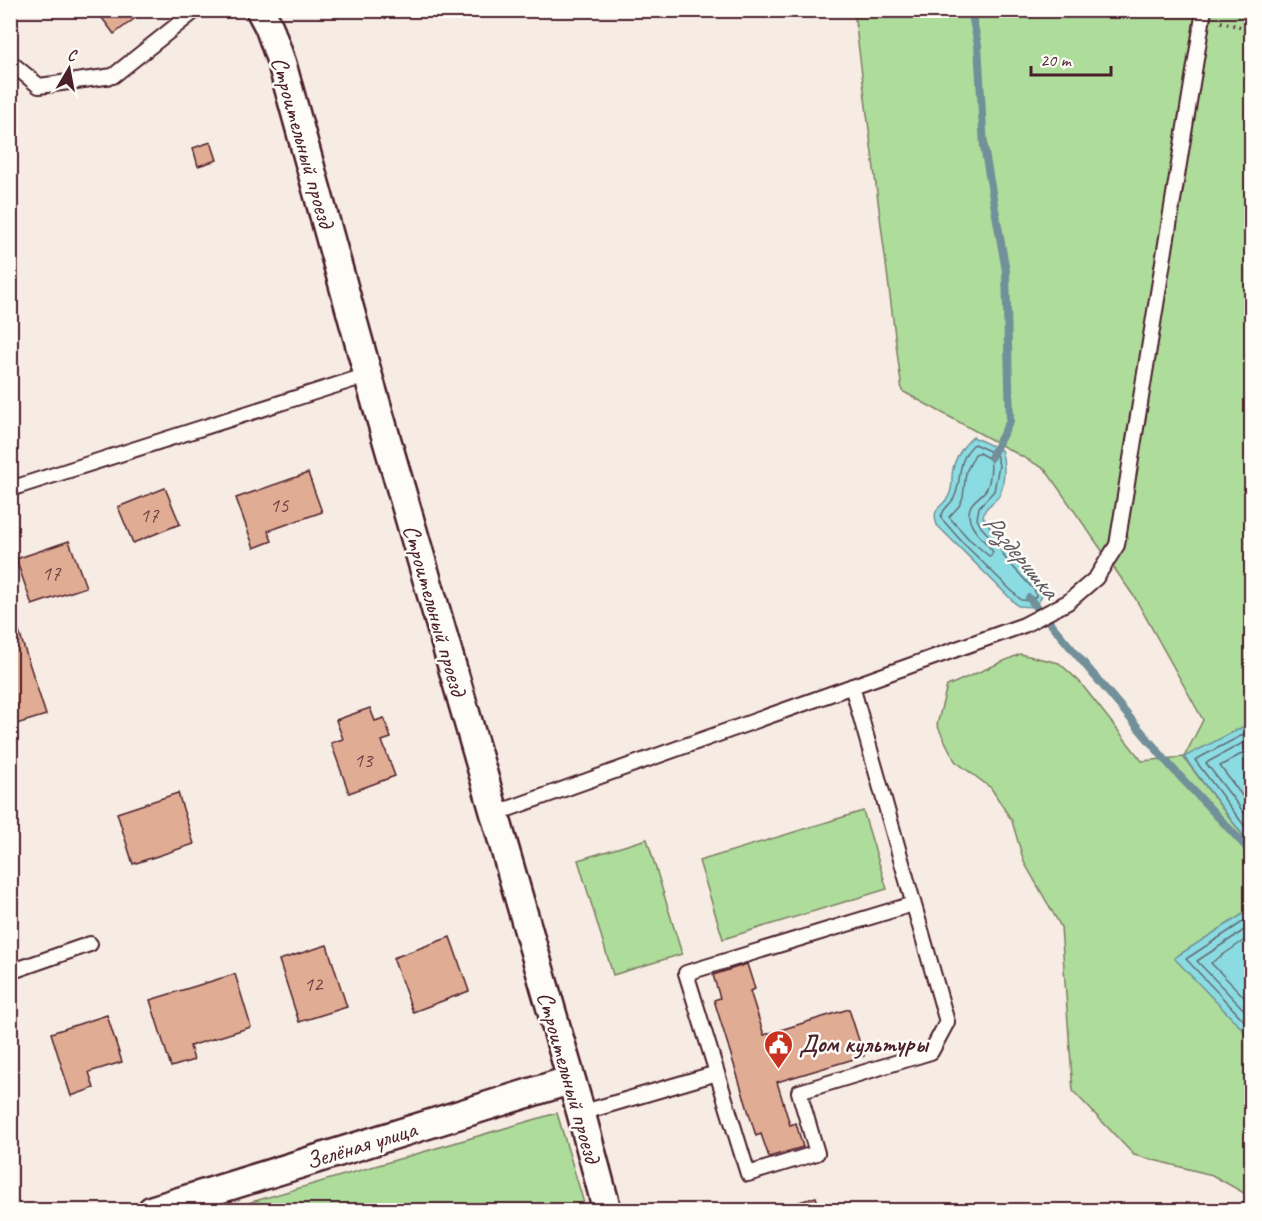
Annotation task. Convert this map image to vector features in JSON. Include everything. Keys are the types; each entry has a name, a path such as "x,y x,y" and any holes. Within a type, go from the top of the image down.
{"street":[{"name":"Строительный проезд","path":"260,10 269,27 282,64 368,375 607,1210"},
{"name":"Зелёная улица","path":"152,1210 571,1080"}],"lane":[{"path":"10,62 39,86 112,76 196,10"},
{"path":"494,814 1024,625 1064,605 1096,578 1117,545 1203,14"},
{"path":"10,489 368,375"},
{"path":"852,686 947,1022 931,1052 799,1092 817,1153 748,1174 686,973 913,904"},
{"path":"10,972 90,944"},
{"path":"581,1113 717,1073"}],"path":[{"path":"1203,14 1251,30"}],"green space":[{"path":"854,11 1251,11 1251,723 1184,758 1251,846 1251,909 1175,958 1251,1038 1251,1197 1212,1175 1134,1155 1073,1091 1061,927 1024,862 1012,821 991,788 955,761 937,725 947,686 1020,654 1059,663 1079,681 1142,761 1184,757 1203,720 1135,598 1045,469 902,391"},
{"path":"863,811 887,889 723,939 699,861"},
{"path":"647,839 682,954 613,975 578,860"},
{"path":"557,1113 586,1210 224,1210"}],"water":[{"path":"973,437 1001,450 1004,472 1002,489 998,497 985,510 983,517 1010,555 1042,589 1040,600 1033,607 1018,606 937,525 935,514 950,493 956,460 963,447"},
{"path":"1251,723 1251,846 1184,757"},
{"path":"1251,909 1251,1038 1174,958"}],"building":[{"path":"96,10 146,10 114,34"},
{"path":"211,142 217,160 198,166 193,148"},
{"path":"308,473 322,512 268,531 272,541 254,548 236,498"},
{"path":"165,488 180,524 133,543 118,507"},
{"path":"69,541 86,587 32,605 16,559"},
{"path":"10,604 46,715 10,726"},
{"path":"370,708 375,721 384,718 391,738 382,741 395,776 349,793 331,743 343,739 336,720"},
{"path":"178,793 194,844 133,864 117,813"},
{"path":"450,937 469,991 413,1012 393,958"},
{"path":"327,945 347,1007 299,1022 279,960"},
{"name":"Дом культуры","path":"747,964 755,989 750,991 764,1035 849,1009 864,1056 777,1082 790,1125 796,1123 803,1147 769,1157 761,1134 756,1136 714,1000 720,998 713,975"},
{"path":"235,974 251,1027 190,1046 194,1060 171,1067 150,1000"},
{"path":"107,1015 122,1062 89,1072 94,1088 71,1096 51,1033"},
{"path":"816,1197 820,1210 791,1210 789,1205"}],"waterway":[{"name":"Раздеришка","path":"971,10 978,45 984,147 1006,271 1010,421 991,457"},
{"name":"Раздеришка","path":"1029,598 1173,769 1252,853"}],"place":[{"name":"Дом культуры","path":"778,1070"}]}
